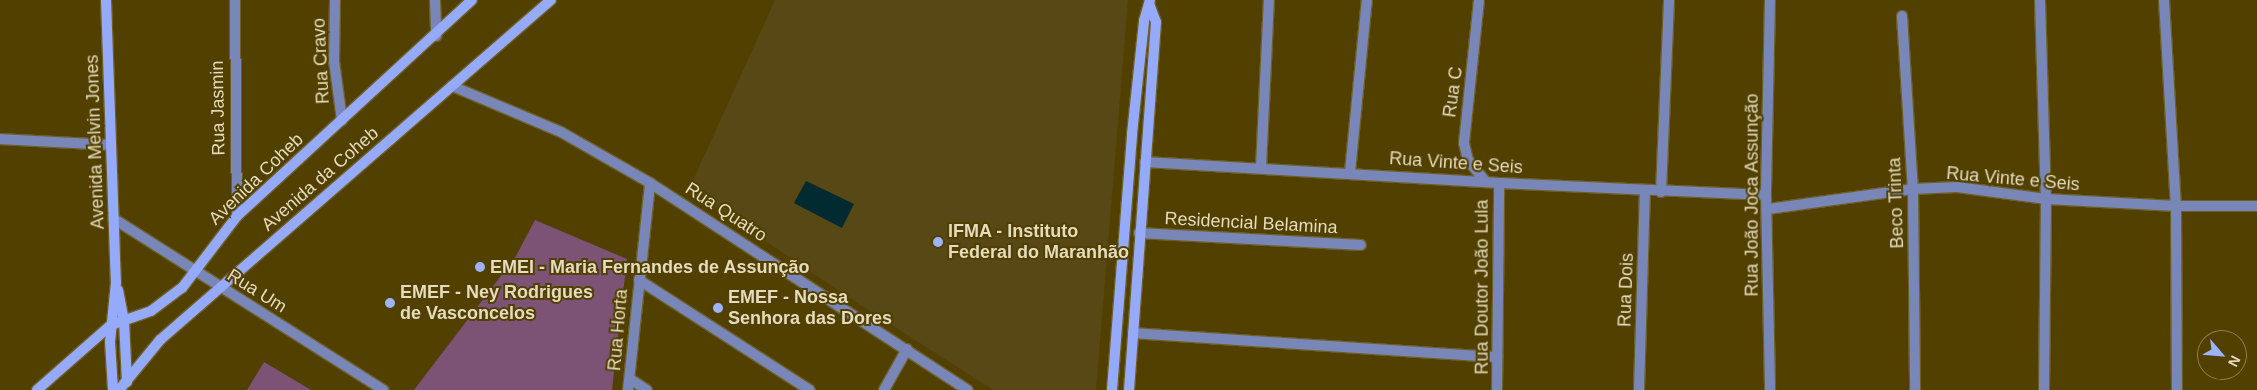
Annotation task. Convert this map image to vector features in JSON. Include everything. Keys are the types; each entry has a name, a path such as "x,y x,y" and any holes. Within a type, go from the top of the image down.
{"main road":[{"name":"Avenida Melvin Jones","path":"106,0 116,282 111,325 113,390"},
{"name":"Avenida Coheb","path":"37,390 111,325 151,311 168,300 196,272 237,216 436,36 472,0"},
{"name":"Avenida da Coheb","path":"119,390 127,386 160,340 551,0"},
{"path":"1129,390 1139,233 1156,22 1150,3"},
{"path":"1112,390 1132,134 1144,21 1150,3"},
{"name":"Avenida Melvin Jones","path":"116,282 124,321 127,386"},
{"path":"1118,310 1135,310"}],"street":[{"name":"Rua Jasmin","path":"235,0 237,216"},
{"name":"Rua Cravo","path":"335,0 334,61 342,120"},
{"path":"435,0 436,36"},
{"path":"1261,168 1269,0"},
{"path":"1350,172 1367,0"},
{"name":"Rua C","path":"1479,0 1464,143 1468,160 1485,181"},
{"path":"1661,192 1669,0"},
{"name":"Rua João Joca Assunção","path":"1770,0 1766,195 1768,209 1770,390"},
{"path":"2040,0 2046,199 2044,390"},
{"path":"2164,0 2176,206 2177,390"},
{"name":"Beco Trinta","path":"1902,16 1913,190 1914,390"},
{"name":"Rua Quatro","path":"452,86 562,132 650,183 968,390"},
{"path":"0,139 111,145"},
{"name":"Rua Vinte e Seis","path":"1145,162 1350,172 1661,192 1766,195"},
{"name":"Rua Horta","path":"628,390 650,183"},
{"name":"Rua Doutor João Lula","path":"1497,390 1499,183"},
{"name":"Rua Vinte e Seis","path":"1768,209 1913,190 1957,188 2046,199 2176,206 2257,206"},
{"name":"Rua Dois","path":"1639,390 1645,191"},
{"name":"Rua Um","path":"114,219 379,389"},
{"name":"Residencial Belamina","path":"1139,233 1362,245"},
{"path":"639,280 810,390"},
{"path":"1133,333 1497,357"},
{"path":"884,390 907,349"},
{"path":"630,379 646,390"}],"shaded area":[{"name":"IFMA - Instituto Federal do Maranhão","path":"775,0 1128,0 1096,390 993,390 845,295 689,189"},
{"path":"535,220 627,259 612,390 414,390 516,256"},
{"path":"264,362 311,390 247,390"}],"water":[{"path":"806,181 854,204 842,228 794,203"}],"place":[{"name":"IFMA - Instituto Federal do Maranhão","path":"938,242"},
{"name":"EMEI - Maria Fernandes de Assunção","path":"480,267"},
{"name":"EMEF - Ney Rodrigues de Vasconcelos","path":"390,303"},
{"name":"EMEF - Nossa Senhora das Dores","path":"718,308"}]}
